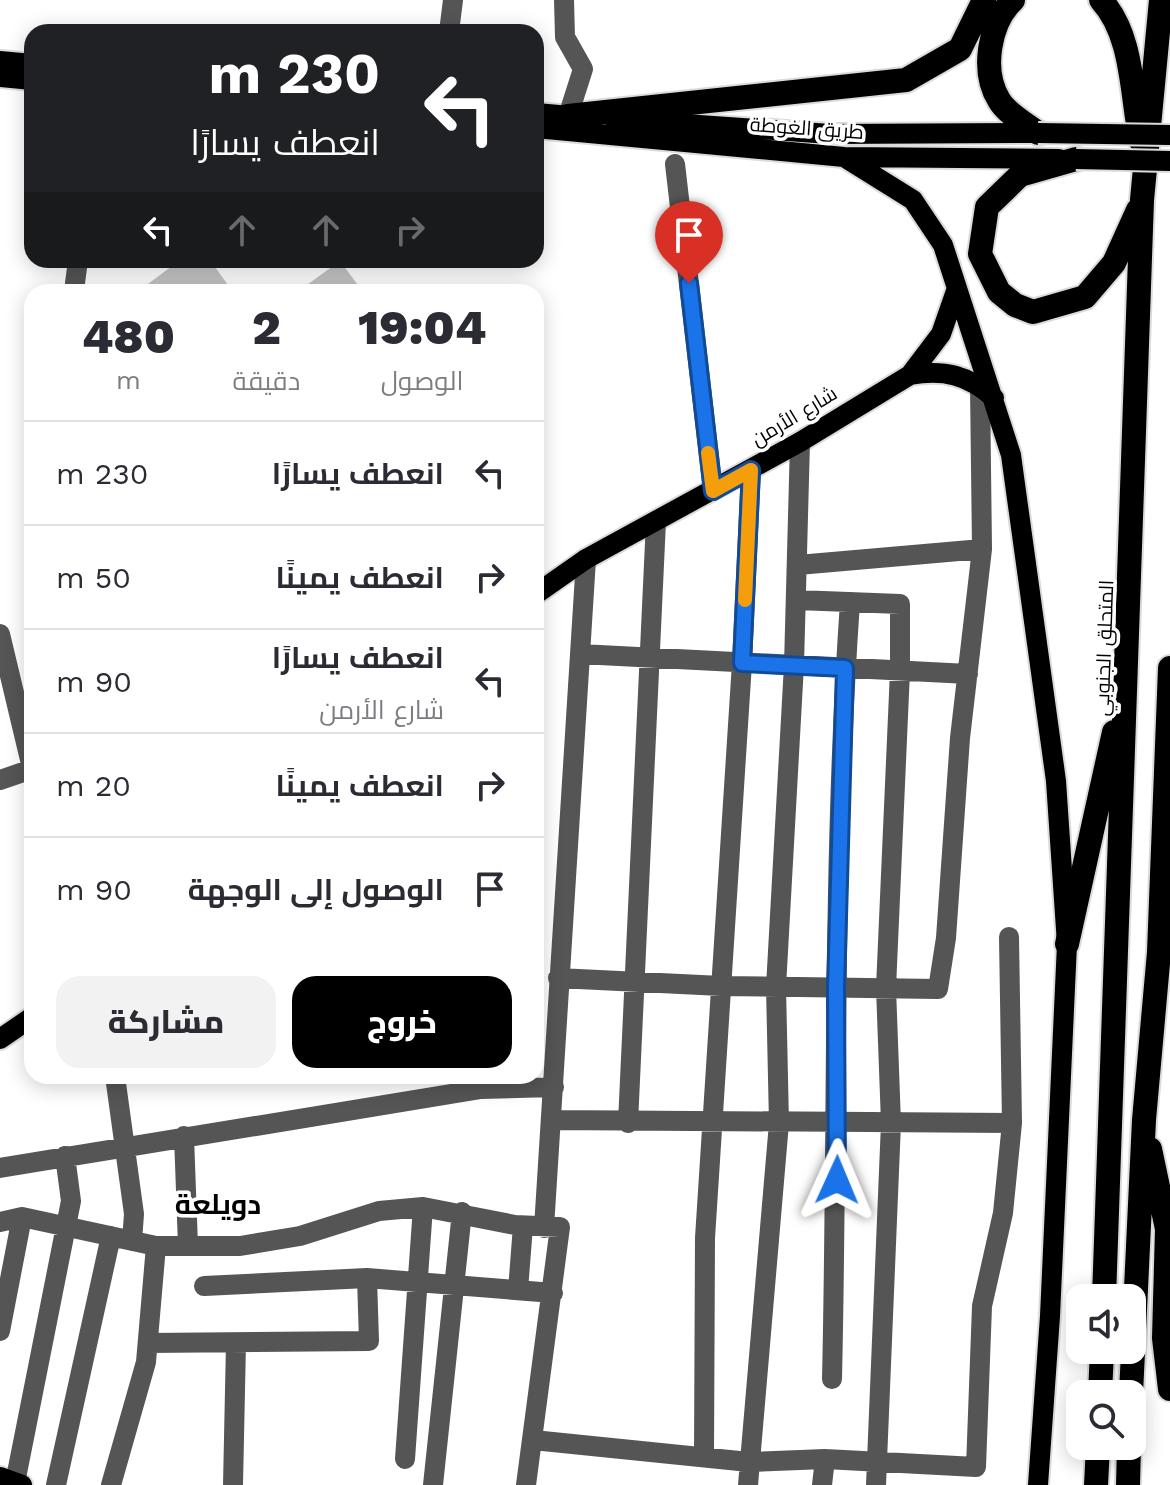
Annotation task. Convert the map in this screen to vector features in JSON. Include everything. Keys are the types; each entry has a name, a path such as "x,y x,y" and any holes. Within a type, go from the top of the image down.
{"highway":[{"path":"568,116 906,80 960,49 984,0"},
{"path":"1013,0 996,23 988,64 999,101 1038,133"},
{"path":"1101,0 1117,20 1158,161"},
{"name":"المتحلق الجنوبي","path":"1105,1284 1142,200 1158,161 1161,0"},
{"path":"1076,159 1020,175 987,207 980,254 999,292 1015,305 1033,312 1085,297 1114,263 1142,200"},
{"path":"1132,1380 1144,1120 1159,952 1170,668"},
{"path":"1067,944 1115,727 1127,687"},
{"path":"1159,952 1170,915"},
{"path":"1144,1120 1167,1229 1164,1338 1170,1389"},
{"path":"1096,1485 1097,1460"},
{"path":"1128,1485 1129,1460"}],"main road":[{"path":"0,61 24,63"},
{"path":"0,77 24,79"},
{"path":"544,114 830,134 1170,135"},
{"name":"طريق الغوطة","path":"544,129 844,157 1158,161"},
{"path":"844,157 913,200 943,245 987,392 1011,455 1056,781 1067,944 1050,1316 1038,1485"},
{"name":"شارع الأرمن","path":"544,588 586,559 751,470 910,375 941,334 957,288"},
{"name":"شارع الأرمن","path":"910,375 946,372 987,392"},
{"path":"0,1039 24,1022"}],"street":[{"path":"450,24 453,0"},
{"path":"564,0 565,37 583,69 568,116"},
{"path":"675,164 713,491"},
{"path":"75,283 77,268"},
{"path":"558,978 721,986 938,989 946,938 968,674 982,549 987,392"},
{"path":"748,1485 779,1123 776,987 797,600 800,442"},
{"path":"704,1455 705,1238 742,663 751,470"},
{"path":"628,1123 653,658 656,521"},
{"path":"798,565 982,549"},
{"path":"518,1290 533,1227 551,1120 586,559"},
{"path":"797,600 900,604 900,671 886,988 891,1123 876,1485"},
{"path":"832,1379 838,1123 836,988 845,668 850,602"},
{"path":"0,634 24,735"},
{"path":"580,654 968,674"},
{"path":"0,780 24,772"},
{"path":"533,1440 704,1455 749,1462 825,1459 976,1467 982,1306 1003,1213 1012,1123 1009,937"},
{"path":"116,1084 134,1214 132,1241"},
{"path":"0,1168 474,1084"},
{"path":"498,1084 554,1087"},
{"path":"551,1120 628,1123 1012,1123"},
{"path":"184,1136 188,1246"},
{"path":"12,1482 67,1227 71,1201 65,1156"},
{"path":"405,1459 423,1207"},
{"path":"0,1222 22,1217 156,1246 240,1246 300,1236 379,1211 423,1207 533,1227 560,1227 526,1485"},
{"path":"433,1485 462,1212"},
{"path":"0,1331 22,1217"},
{"path":"56,1485 111,1236"},
{"path":"111,1485 146,1362 156,1246"},
{"path":"204,1286 367,1278 553,1293"},
{"path":"148,1343 369,1341 367,1278"},
{"path":"233,1485 236,1343"},
{"path":"822,1485 825,1459"}],"building":[{"path":"169,268 216,268 227,284 148,284"},
{"path":"330,268 345,268 357,284 308,284"}],"slow traffic":[{"path":"708,453 713,491 751,470 745,600"}],"district":[{"name":"دويلعة","path":"218,1204"}],"route":[{"path":"689,283 713,491 751,470 742,663 845,668 836,988 837,1180"}]}
